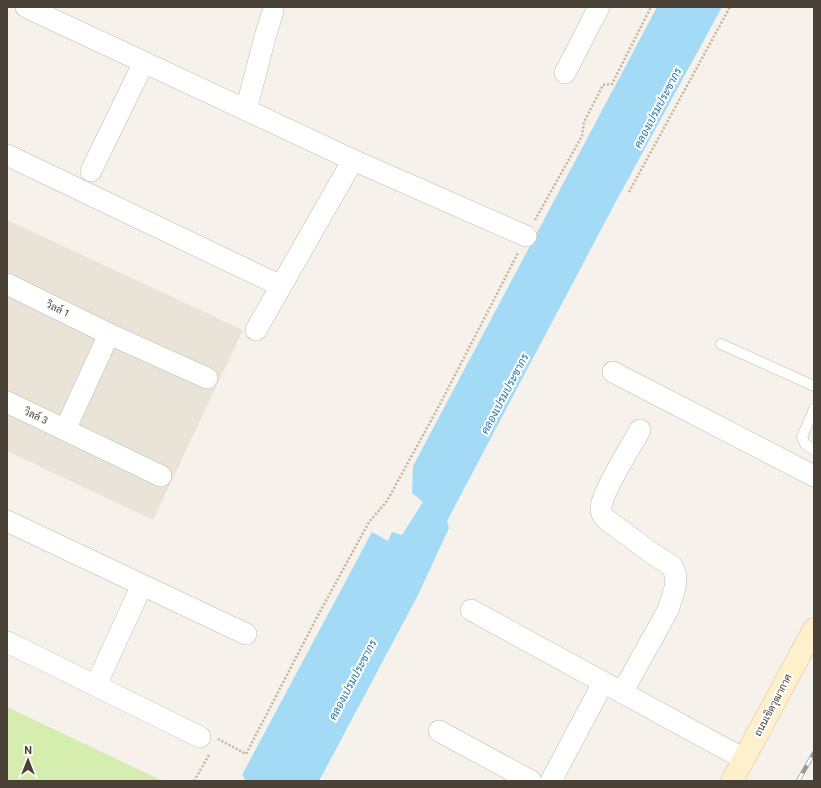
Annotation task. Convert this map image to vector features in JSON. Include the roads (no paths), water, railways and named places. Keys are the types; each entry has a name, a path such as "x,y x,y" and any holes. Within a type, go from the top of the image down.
{"main road":[{"name":"ถนนเชิดวุฒากาศ","path":"732,781 814,629"}],"street":[{"path":"26,7 48,12 144,62 246,110 353,160 526,236"},
{"path":"565,73 599,7"},
{"path":"246,110 273,12"},
{"path":"91,171 144,62"},
{"path":"7,155 281,286"},
{"path":"256,330 353,160"},
{"name":"วิลล์ 1","path":"7,284 109,334 208,378"},
{"path":"65,430 109,334"},
{"path":"613,372 814,476"},
{"name":"วิลล์ 3","path":"7,402 161,476"},
{"path":"622,694 668,610 675,588 676,576 672,566 607,520 603,516 601,509 606,493 640,430"},
{"path":"7,521 246,634"},
{"path":"96,685 142,585"},
{"path":"471,610 622,694 744,759"},
{"path":"7,642 96,685 208,745"},
{"path":"551,781 603,683"},
{"path":"439,731 531,781"}],"lane":[{"path":"721,344 814,386"},
{"path":"814,409 802,437 805,444 814,450"}],"water":[{"name":"คลองเปรมประชากร","path":"657,7 722,7 614,205 447,521 449,528 418,595 319,781 246,781 242,775 372,532 388,541 392,532 402,535 423,502 412,493 413,466"}],"railway":[{"path":"798,781 814,753"}]}
